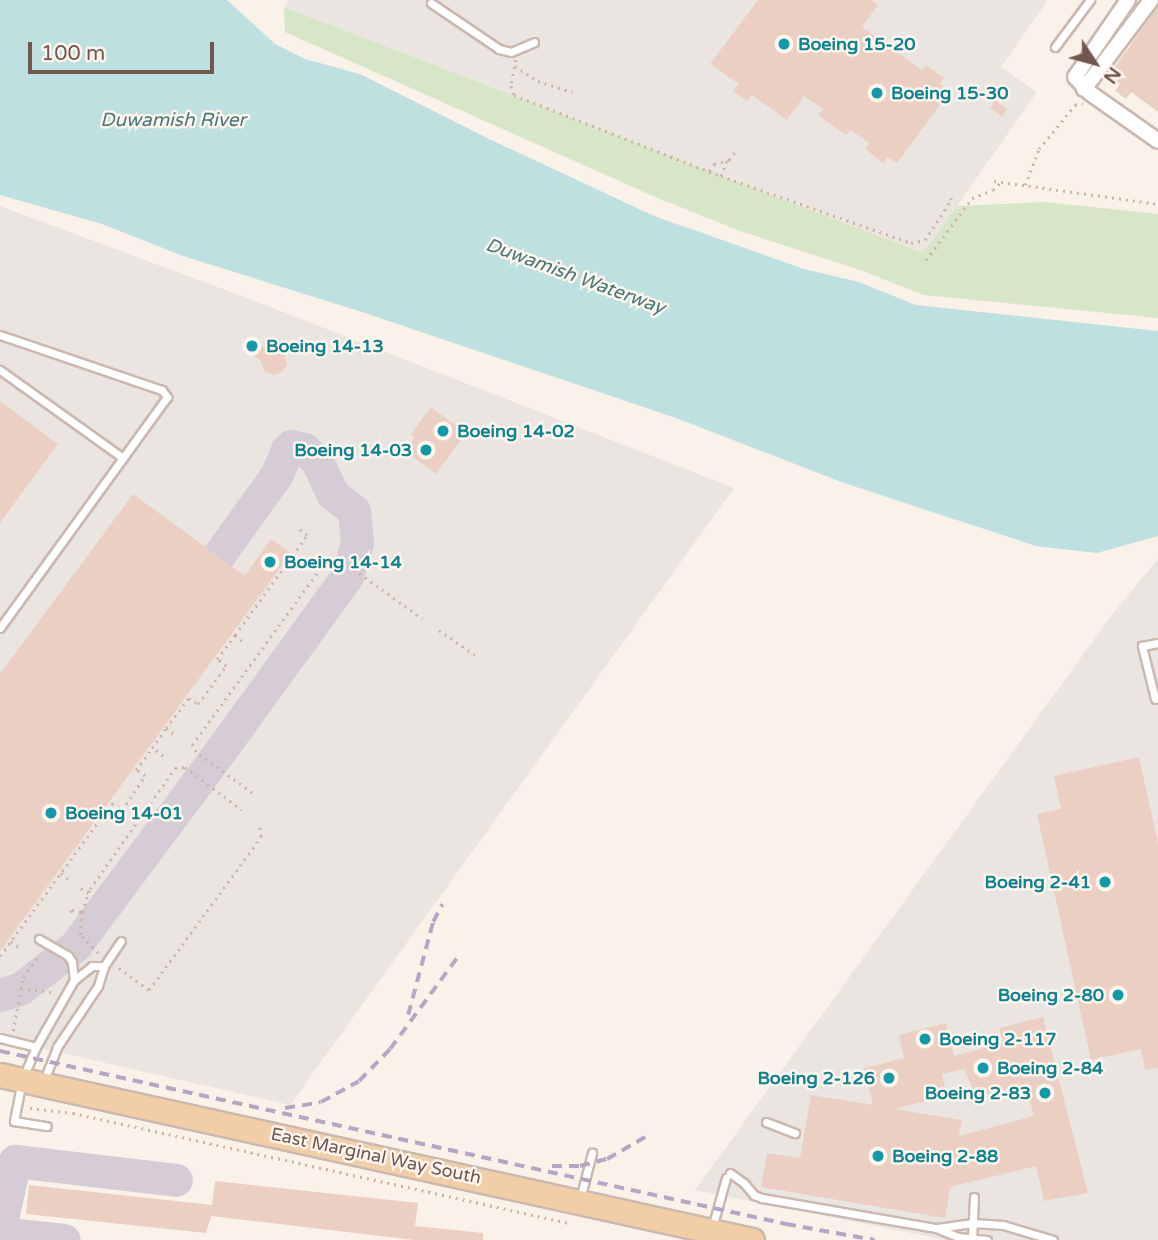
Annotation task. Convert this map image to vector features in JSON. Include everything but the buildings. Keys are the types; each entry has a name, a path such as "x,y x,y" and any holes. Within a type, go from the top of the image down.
{"main road":[{"name":"East Marginal Way South","path":"22,1080 580,1200 752,1240"}],"street":[{"path":"1128,0 1075,77 1084,96 1158,141"},
{"path":"1084,96 1151,0"}],"lane":[{"path":"1055,47 1090,0"},
{"path":"431,3 499,49 510,52 534,42"},
{"path":"0,335 166,393 167,397 0,628"},
{"path":"0,370 122,458"},
{"path":"1156,699 1142,646 1158,643"},
{"path":"39,939 68,956 72,962 74,980"},
{"path":"22,1080 57,1047 98,986 104,966 121,941"},
{"path":"47,1126 14,1121 22,1080 36,1047 74,980 92,966 104,966"},
{"path":"0,1038 36,1047"},
{"path":"766,1122 795,1133"},
{"path":"580,1200 592,1153"},
{"path":"711,1230 728,1175 744,1183 754,1195 762,1198 936,1228 972,1239 987,1240"},
{"path":"972,1239 974,1197"},
{"path":"936,1228 973,1223 1018,1229 1053,1240"}],"path":[{"path":"517,50 511,86 514,95 721,176 916,243 921,243 929,235 951,200 950,195"},
{"path":"514,66 538,81 572,92"},
{"path":"1025,185 1039,149 1084,96"},
{"path":"721,176 727,160 737,149"},
{"path":"709,171 714,164 727,160"},
{"path":"994,181 1158,204"},
{"path":"926,260 972,198 993,191 1001,182"},
{"path":"0,956 112,803 122,810 145,776 136,770 189,698 198,704 226,666 217,659 307,535 300,530"},
{"path":"335,555 335,561"},
{"path":"251,793 196,752 192,745 320,568 335,561 351,567 423,619"},
{"path":"439,630 475,655"},
{"path":"234,635 245,643"},
{"path":"254,649 258,653"},
{"path":"166,728 177,736"},
{"path":"152,748 163,755"},
{"path":"98,953 80,935 82,912 88,893 95,878 177,766 185,767 242,810"},
{"path":"132,817 137,821"},
{"path":"119,968 149,990 261,837 259,823"},
{"path":"61,873 71,881"},
{"path":"81,887 88,893"},
{"path":"70,912 82,912"},
{"path":"11,941 19,947"},
{"path":"11,1041 23,977 36,959"},
{"path":"21,988 58,995"},
{"path":"30,1108 73,1113 569,1223"}],"shaded area":[{"path":"288,0 1048,0 1001,67 1037,92 924,253 284,7"},
{"path":"0,206 255,301 734,488 290,1105 0,1039"},
{"path":"1158,559 1158,1240 946,1240 695,1190 1114,612"}],"green space":[{"path":"284,7 923,253 957,206 1045,202 1158,214 1158,318 924,295 857,269 740,231 653,196 285,32"}],"water":[{"name":"Duwamish River","path":"0,0 227,0 275,44 305,59 360,74 489,139 654,216 804,269 859,282 916,305 1158,331 1158,536 1097,553 1036,546 844,483 676,418 362,312 183,256 102,224 0,195"}],"taxiway":[{"path":"0,995 21,988 75,946 207,769 347,576 357,543 354,511 332,493 317,461 304,449 291,446 277,474 218,556"},
{"path":"0,1227 15,1161 176,1180"},
{"path":"0,1233 64,1240"}],"railway":[{"path":"408,1015 433,922 442,904"},
{"path":"285,1108 321,1102 359,1081 390,1049 459,955"},
{"path":"0,1051 786,1224 875,1240"},
{"path":"552,1166 580,1166 607,1159 645,1137"}],"place":[{"name":"Boeing 15-20","path":"784,44"},
{"name":"Boeing 15-30","path":"877,93"},
{"name":"Boeing 14-13","path":"252,346"},
{"name":"Boeing 14-02","path":"443,431"},
{"name":"Boeing 14-03","path":"426,450"},
{"name":"Boeing 14-14","path":"270,562"},
{"name":"Boeing 14-01","path":"51,813"},
{"name":"Boeing 2-41","path":"1105,882"},
{"name":"Boeing 2-80","path":"1118,995"},
{"name":"Boeing 2-117","path":"925,1039"},
{"name":"Boeing 2-84","path":"983,1068"},
{"name":"Boeing 2-126","path":"889,1078"},
{"name":"Boeing 2-83","path":"1045,1093"},
{"name":"Boeing 2-88","path":"878,1156"}],"water label":[{"name":"Duwamish Waterway","path":"575,277"}]}
